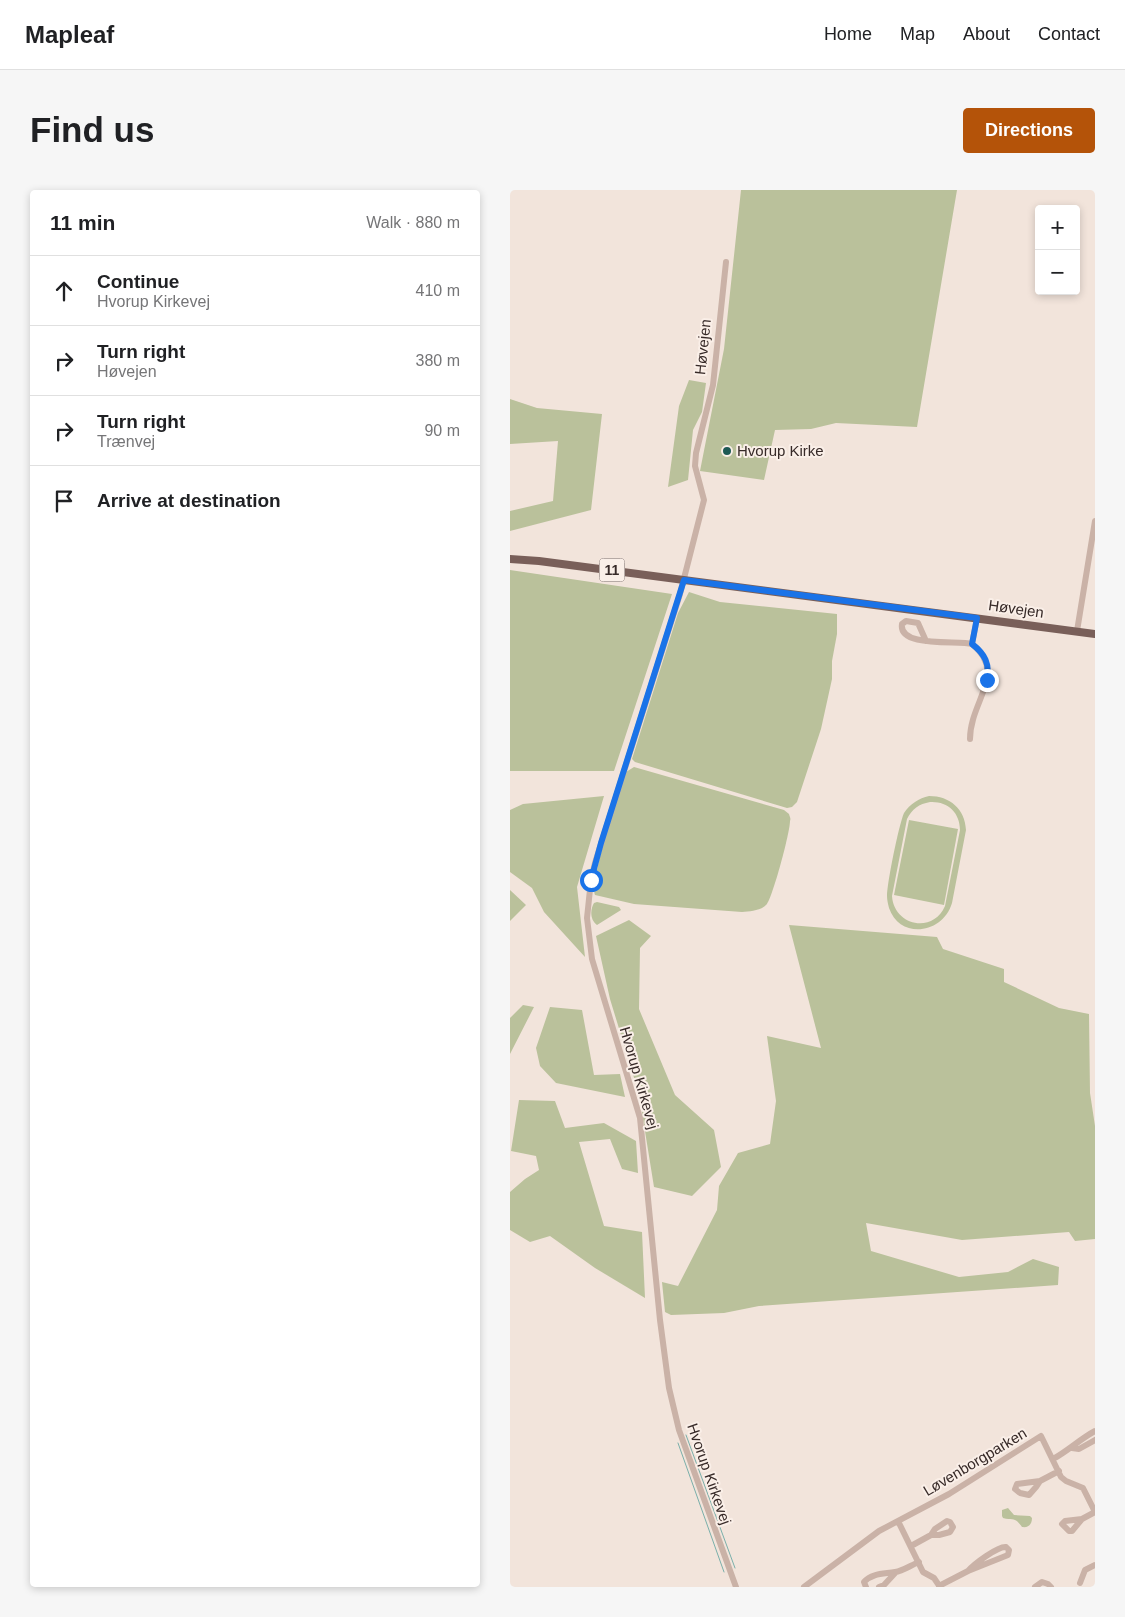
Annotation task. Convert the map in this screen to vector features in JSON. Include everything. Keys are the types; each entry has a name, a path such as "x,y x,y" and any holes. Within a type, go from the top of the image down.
{"main road":[{"name":"Høvejen","path":"510,557 1095,634"}],"street":[{"name":"Høvejen","path":"684,580 704,500 695,466 696,453 713,385 726,262"},
{"path":"1077,631 1095,521"},
{"name":"Hvorup Kirkevej","path":"684,580 595,863 591,880 587,918 593,966 640,1118 660,1320 670,1388 680,1430 736,1587"},
{"path":"972,644 977,618"},
{"path":"926,641 972,644 984,655 988,663 987,680 974,713 970,729 970,739"},
{"path":"1053,1459 1095,1431"},
{"name":"Løvenborgparken","path":"804,1587 879,1531 948,1494 1041,1436 1063,1480 1083,1488 1087,1497"},
{"path":"1072,1448 1078,1449 1095,1440"},
{"path":"1040,1481 1059,1471"},
{"path":"1082,1519 1095,1512 1087,1497 1095,1493"},
{"path":"898,1521 923,1572 934,1578 940,1587 968,1570 1008,1555 1009,1550 1006,1547 1001,1547 968,1570"},
{"path":"911,1546 931,1535"},
{"path":"866,1587 864,1582 866,1579 896,1572 919,1562"},
{"path":"1080,1583 1085,1570 1095,1565"},
{"path":"879,1587 884,1585 896,1572"},
{"path":"1035,1587 1042,1582 1051,1587"}],"green space":[{"path":"741,190 957,190 917,427 836,423 811,429 775,430 764,480 700,471 724,349"},
{"path":"689,380 706,383 702,412 693,430 688,480 668,487 679,406"},
{"path":"510,399 537,408 602,414 591,510 510,531 510,511 553,501 558,441 510,444"},
{"path":"510,570 672,594 614,771 510,771"},
{"path":"689,592 720,602 837,614 837,634 832,661 832,679 821,729 797,802 792,807 787,808 635,762 632,759 678,613"},
{"path":"634,767 784,810 789,814 789,828 784,850 770,899 765,906 752,911 742,912 634,904 595,895 596,873 612,816 626,772"},
{"path":"604,796 577,887 585,957 544,912 532,888 510,872 510,810 523,804"},
{"path":"925,797 944,798 955,805 963,816 966,830 952,903 947,913 931,927 911,929 902,925 894,918 887,898 896,841 904,813 912,804","holes":["942,803 955,813 960,830 945,906 939,915 932,920 915,923 906,920 899,914 894,906 892,896 907,819 911,812 922,804"]},
{"path":"909,820 958,829 944,905 894,895"},
{"path":"510,890 526,905 510,921"},
{"path":"594,903 619,907 621,910 597,925 592,918 591,912"},
{"path":"629,920 651,936 640,948 639,1009 675,1095 714,1130 721,1167 692,1196 654,1187 639,1094 610,999 596,936"},
{"path":"789,925 937,937 943,949 1004,969 1004,982 1059,1008 1089,1014 1090,1093 1095,1126 1095,1239 1075,1241 1069,1232 962,1240 866,1223 871,1251 959,1277 1008,1272 1033,1259 1059,1267 1058,1285 759,1306 724,1313 671,1315 665,1312 662,1282 678,1286 717,1210 719,1186 738,1153 770,1144 776,1101 767,1036 821,1048"},
{"path":"523,1005 534,1007 510,1054 510,1018"},
{"path":"550,1007 582,1010 594,1075 620,1074 625,1097 556,1083 540,1066 536,1048"},
{"path":"519,1100 555,1101 565,1128 604,1123 636,1141 638,1173 622,1169 610,1139 579,1142 604,1226 642,1232 645,1298 595,1268 550,1236 530,1242 510,1230 510,1192 539,1170 536,1156 511,1151"},
{"path":"1008,1508 1014,1515 1030,1516 1032,1518 1031,1524 1027,1527 1022,1527 1015,1520 1003,1518 1002,1510"}],"waterway":[{"path":"686,1435 735,1568"},
{"path":"678,1443 724,1572"}],"place":[{"name":"Hvorup Kirke","path":"727,451"}],"route":[{"path":"591,880 684,580 977,618 972,644 984,655 988,663 987,680"}]}
